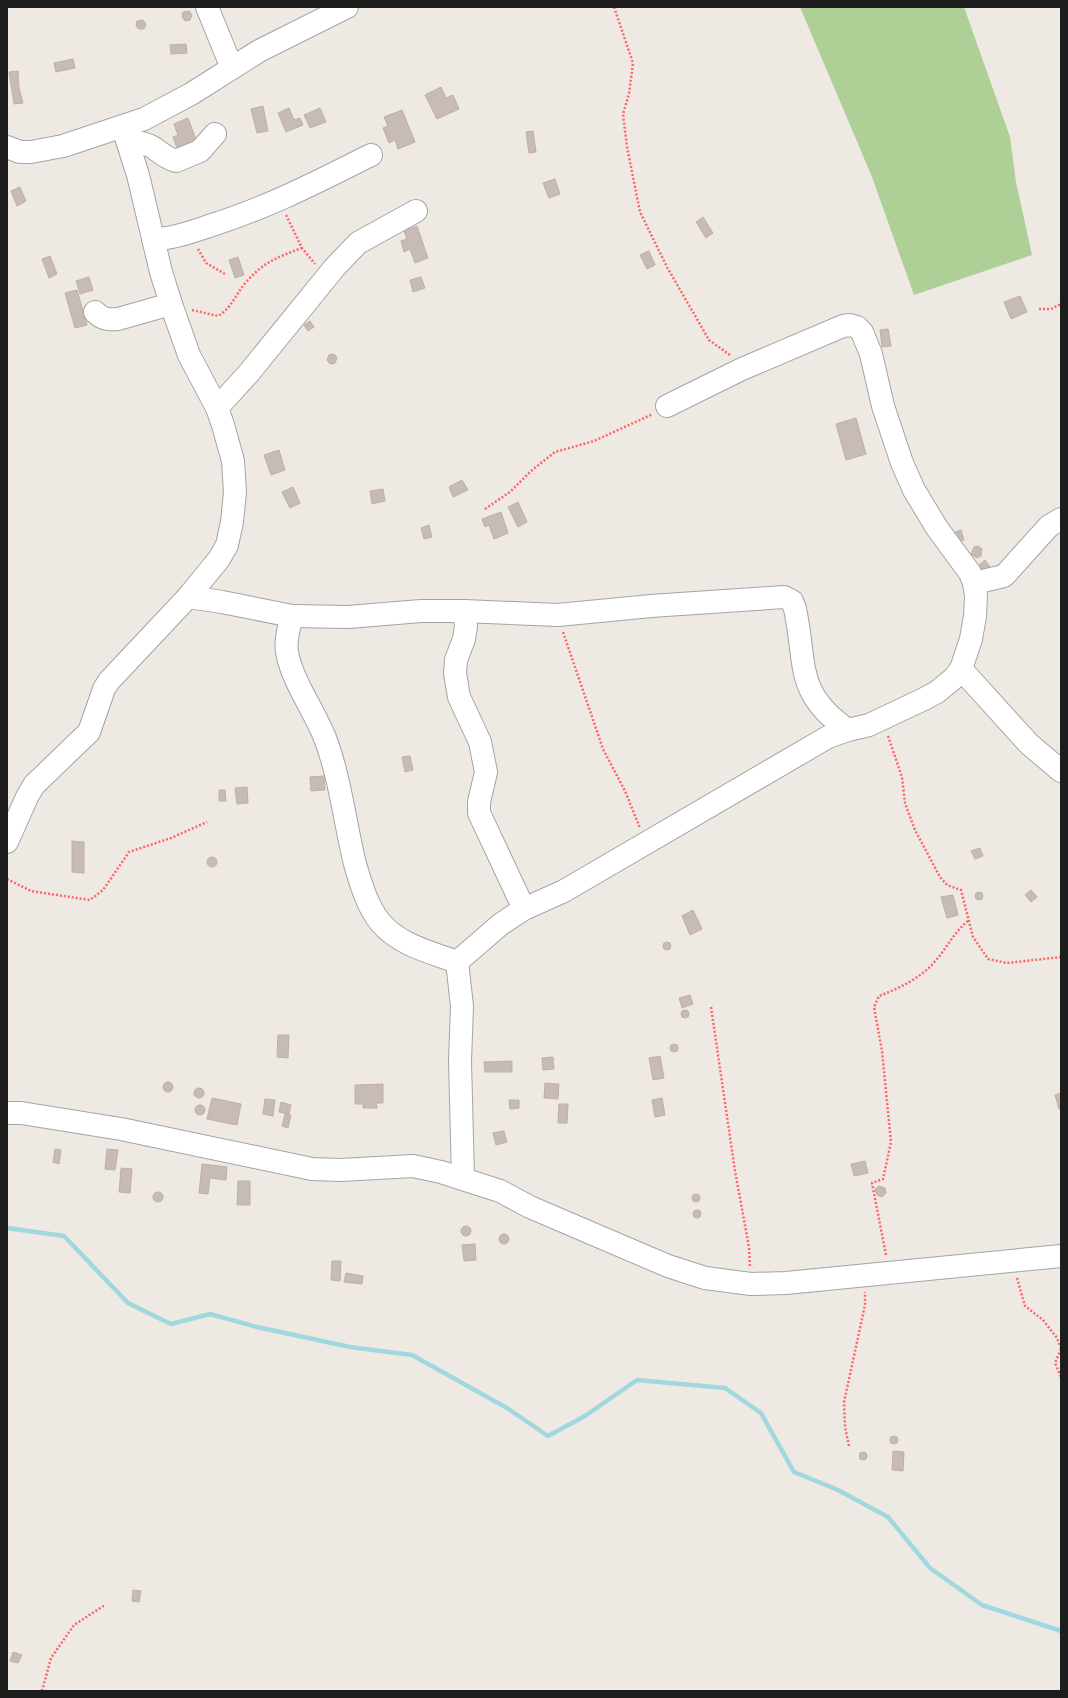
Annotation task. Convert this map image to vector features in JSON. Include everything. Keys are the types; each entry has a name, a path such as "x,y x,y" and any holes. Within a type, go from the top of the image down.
{"street":[{"path":"206,7 232,68"},
{"path":"7,147 20,152 31,152 125,134 144,120 259,51 347,7"},
{"path":"125,134 155,148 165,158 176,161 200,151 215,134"},
{"path":"7,842 34,785 89,732 104,689 109,681 188,598 219,559 227,545 232,522 235,492 233,461 217,408 189,355 171,304 125,134"},
{"path":"153,239 166,238 190,232 280,200 371,155"},
{"path":"217,408 248,374 325,279 366,238 416,211"},
{"path":"95,312 100,317 109,320 118,319 171,304"},
{"path":"457,962 501,924 524,910 564,891 828,738 848,730 883,720 937,692 954,678 961,669 971,639 975,616 976,596 974,583 970,573 937,528 914,490 902,463 883,406 871,354 862,332 850,325 843,326 742,369 667,406"},
{"path":"974,583 1004,576 1049,526 1061,519"},
{"path":"188,598 222,602 292,616 348,617 421,611 464,611 558,615 651,606 784,597 792,602 795,609 804,675 809,689 824,711 848,730"},
{"path":"464,611 466,626 464,640 456,660 455,673 459,698 480,742 486,772 479,802 479,813 524,910"},
{"path":"292,616 288,630 287,651 292,668 325,738 358,874 370,905 380,922 394,936 416,948 457,962"},
{"path":"961,669 1029,744 1061,771"},
{"path":"457,962 462,1006 460,1061 463,1178"},
{"path":"7,1113 21,1113 121,1129 312,1169 341,1170 413,1166 463,1178 500,1191 530,1207 668,1266 705,1278 751,1284 786,1283 1061,1256"}],"path":[{"path":"614,7 633,64 629,94 624,114 627,147 640,212 667,267 709,340 736,359 742,369"},
{"path":"280,200 302,248 325,279"},
{"path":"190,232 206,263 225,274"},
{"path":"171,304 218,316 227,311 246,282 262,267 278,256 302,248"},
{"path":"1039,309 1051,309 1061,304"},
{"path":"485,509 510,492 530,471 555,452 594,441 628,427 667,406"},
{"path":"558,615 603,749 625,791 646,843"},
{"path":"883,720 902,777 905,803 915,830 940,877 947,885 961,890 973,938 988,960 1007,963 1061,958"},
{"path":"7,879 31,891 90,900 103,890 129,852 171,838 207,822"},
{"path":"889,1272 872,1183 884,1179 891,1142 882,1050 874,1007 879,996 906,984 936,960 960,927 969,920"},
{"path":"711,1007 735,1171 749,1247 751,1284"},
{"path":"1012,1260 1024,1306 1043,1320 1056,1338 1061,1349 1055,1363 1061,1377"},
{"path":"849,1446 845,1427 844,1402 865,1305 864,1276"},
{"path":"42,1691 51,1658 74,1625 105,1605"}],"green space":[{"path":"800,7 964,7 1010,137 1016,182 1032,255 914,295 872,177"}],"building":[{"path":"189,11 192,15 190,20 185,21 182,17 183,12"},
{"path":"143,20 146,24 144,29 139,29 136,26 137,21"},
{"path":"186,44 187,53 171,54 170,45"},
{"path":"73,59 75,68 56,72 54,63"},
{"path":"18,71 19,88 23,103 14,104 9,72"},
{"path":"441,87 446,98 453,95 459,109 437,119 425,95"},
{"path":"263,106 268,131 257,133 251,109"},
{"path":"289,108 294,120 300,118 303,125 286,132 278,113"},
{"path":"320,108 326,122 310,128 304,115"},
{"path":"402,110 415,142 398,149 395,140 389,143 383,128 388,126 384,117"},
{"path":"188,118 198,145 179,153 173,137 178,135 174,124"},
{"path":"533,131 536,152 529,153 526,132"},
{"path":"555,179 560,194 549,198 543,183"},
{"path":"20,187 26,201 17,206 11,191"},
{"path":"703,217 713,233 706,238 696,222"},
{"path":"417,226 428,258 415,263 410,249 404,252 401,241 407,239 404,231"},
{"path":"649,251 655,265 647,269 640,255"},
{"path":"50,256 57,274 49,278 42,259"},
{"path":"238,257 244,275 235,278 229,260"},
{"path":"89,277 93,290 80,294 76,281"},
{"path":"421,277 425,288 413,292 410,280"},
{"path":"77,290 87,325 75,328 65,293"},
{"path":"1020,296 1027,312 1011,319 1004,302"},
{"path":"310,321 314,327 308,331 304,325"},
{"path":"888,329 891,346 882,347 880,330"},
{"path":"334,354 337,358 335,363 330,364 327,360 329,355"},
{"path":"856,418 866,454 846,460 836,424"},
{"path":"279,450 285,470 271,475 264,455"},
{"path":"462,480 468,490 453,497 449,487"},
{"path":"293,487 300,503 290,508 282,492"},
{"path":"383,489 385,501 372,504 370,491"},
{"path":"518,502 527,522 518,527 508,507"},
{"path":"501,512 508,533 494,539 489,525 485,527 482,519"},
{"path":"429,525 432,537 424,539 421,528"},
{"path":"961,530 964,540 953,543 950,534"},
{"path":"978,546 982,549 981,556 977,558 971,554 974,547"},
{"path":"985,560 990,567 983,572 978,566"},
{"path":"410,756 413,770 405,772 402,757"},
{"path":"324,776 325,790 311,791 310,777"},
{"path":"247,787 248,803 237,804 235,788"},
{"path":"219,790 225,790 226,801 219,801"},
{"path":"72,841 84,842 84,873 72,872"},
{"path":"980,848 983,856 975,859 971,851"},
{"path":"210,857 214,857 217,862 214,867 210,867 207,864 207,860"},
{"path":"1031,890 1037,897 1031,902 1025,895"},
{"path":"979,892 982,893 982,899 979,900 976,899 975,896 976,893"},
{"path":"953,895 958,915 947,918 941,897"},
{"path":"693,910 702,929 690,935 682,916"},
{"path":"667,942 670,943 670,949 667,950 664,949 663,946 664,943"},
{"path":"690,995 693,1004 682,1008 679,998"},
{"path":"685,1010 688,1011 688,1017 685,1018 682,1017 681,1014 682,1011"},
{"path":"278,1035 289,1035 288,1058 277,1057"},
{"path":"674,1044 677,1045 677,1051 674,1052 671,1051 670,1048 671,1045"},
{"path":"660,1056 664,1078 653,1080 649,1058"},
{"path":"553,1057 554,1069 543,1070 542,1058"},
{"path":"512,1061 512,1072 485,1072 484,1062"},
{"path":"168,1082 173,1087 168,1092 163,1087"},
{"path":"545,1083 559,1084 558,1099 544,1098"},
{"path":"383,1084 383,1103 376,1103 377,1108 363,1108 363,1104 355,1104 355,1085"},
{"path":"199,1088 204,1093 199,1098 194,1093"},
{"path":"1061,1093 1061,1109 1059,1109 1055,1095"},
{"path":"212,1098 241,1104 237,1125 207,1119"},
{"path":"662,1098 665,1115 655,1117 652,1100"},
{"path":"265,1099 275,1100 273,1116 263,1114"},
{"path":"509,1100 519,1100 519,1108 510,1109"},
{"path":"281,1102 291,1105 289,1114 279,1112"},
{"path":"559,1104 568,1104 567,1123 558,1123"},
{"path":"198,1105 202,1105 205,1110 202,1115 198,1115 195,1112 195,1108"},
{"path":"285,1114 291,1115 288,1128 282,1126"},
{"path":"504,1131 507,1142 496,1145 493,1133"},
{"path":"55,1149 61,1150 59,1164 53,1162"},
{"path":"107,1149 118,1150 115,1170 105,1169"},
{"path":"865,1161 868,1173 854,1176 851,1164"},
{"path":"202,1164 227,1167 226,1180 210,1178 208,1194 199,1193"},
{"path":"121,1168 132,1169 130,1193 119,1192"},
{"path":"238,1181 250,1181 250,1205 237,1205"},
{"path":"879,1186 885,1188 886,1193 882,1197 877,1195 875,1189"},
{"path":"158,1192 163,1197 158,1202 153,1197"},
{"path":"694,1194 698,1194 700,1198 698,1202 694,1202 692,1200 692,1196"},
{"path":"697,1210 700,1211 700,1217 697,1218 694,1217 693,1214 694,1211"},
{"path":"464,1226 468,1226 471,1231 468,1236 464,1236 461,1233 461,1229"},
{"path":"504,1234 509,1239 504,1244 499,1239"},
{"path":"475,1244 476,1260 464,1261 462,1245"},
{"path":"332,1261 341,1261 340,1281 331,1280"},
{"path":"346,1273 363,1276 362,1284 344,1282"},
{"path":"892,1436 896,1436 898,1440 896,1444 892,1444 890,1442 890,1438"},
{"path":"893,1451 904,1452 903,1471 892,1470"},
{"path":"861,1452 865,1452 867,1456 865,1460 861,1460 859,1458 859,1454"},
{"path":"133,1590 141,1591 139,1602 132,1601"},
{"path":"13,1652 22,1655 18,1663 10,1661"}],"waterway":[{"path":"7,1228 64,1236 128,1303 171,1324 210,1314 257,1327 350,1347 412,1355 507,1408 548,1436 585,1416 637,1380 725,1388 761,1413 794,1472 838,1490 888,1517 930,1568 982,1605 1061,1631"}]}
